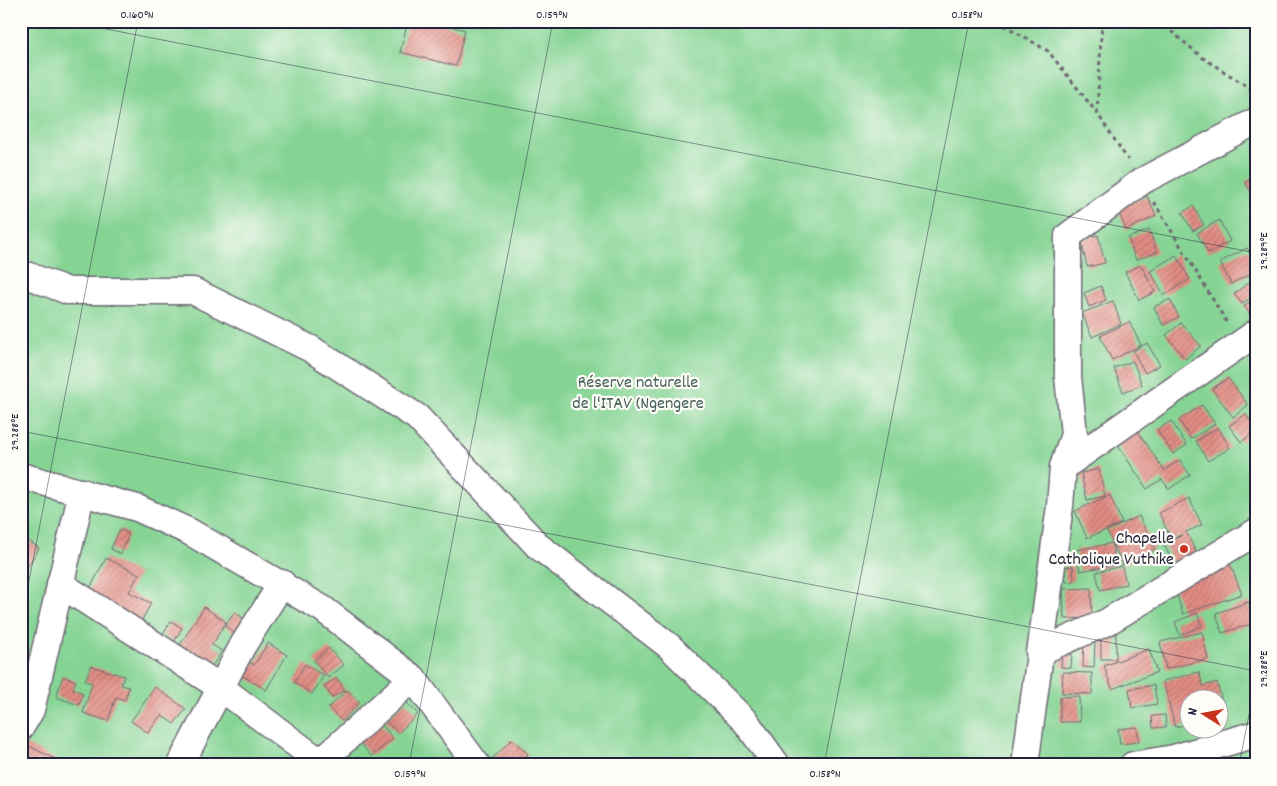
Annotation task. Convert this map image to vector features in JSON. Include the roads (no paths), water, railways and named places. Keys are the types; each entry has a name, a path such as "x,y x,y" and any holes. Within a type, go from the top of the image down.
{"street":[{"path":"1025,765 1060,506 1063,467 1074,434 1068,377 1068,236 1142,181 1256,121"},
{"path":"21,273 68,291 193,291 311,349 417,417 538,546 669,646 746,722 777,765"},
{"path":"1063,467 1256,333"},
{"path":"21,476 137,508 190,532 282,583 323,609 413,678 478,765"},
{"path":"21,727 31,710 82,492"},
{"path":"1039,652 1107,622 1256,532"},
{"path":"180,765 243,645 282,583"},
{"path":"60,584 220,687 320,764 413,678"},
{"path":"1133,765 1174,758 1255,739"}],"place":[{"name":"Chapelle Catholique Vuthike","path":"1184,549"}],"park label":[{"name":"Réserve naturelle de l'ITAV (Ngengere","path":"638,393"}]}
